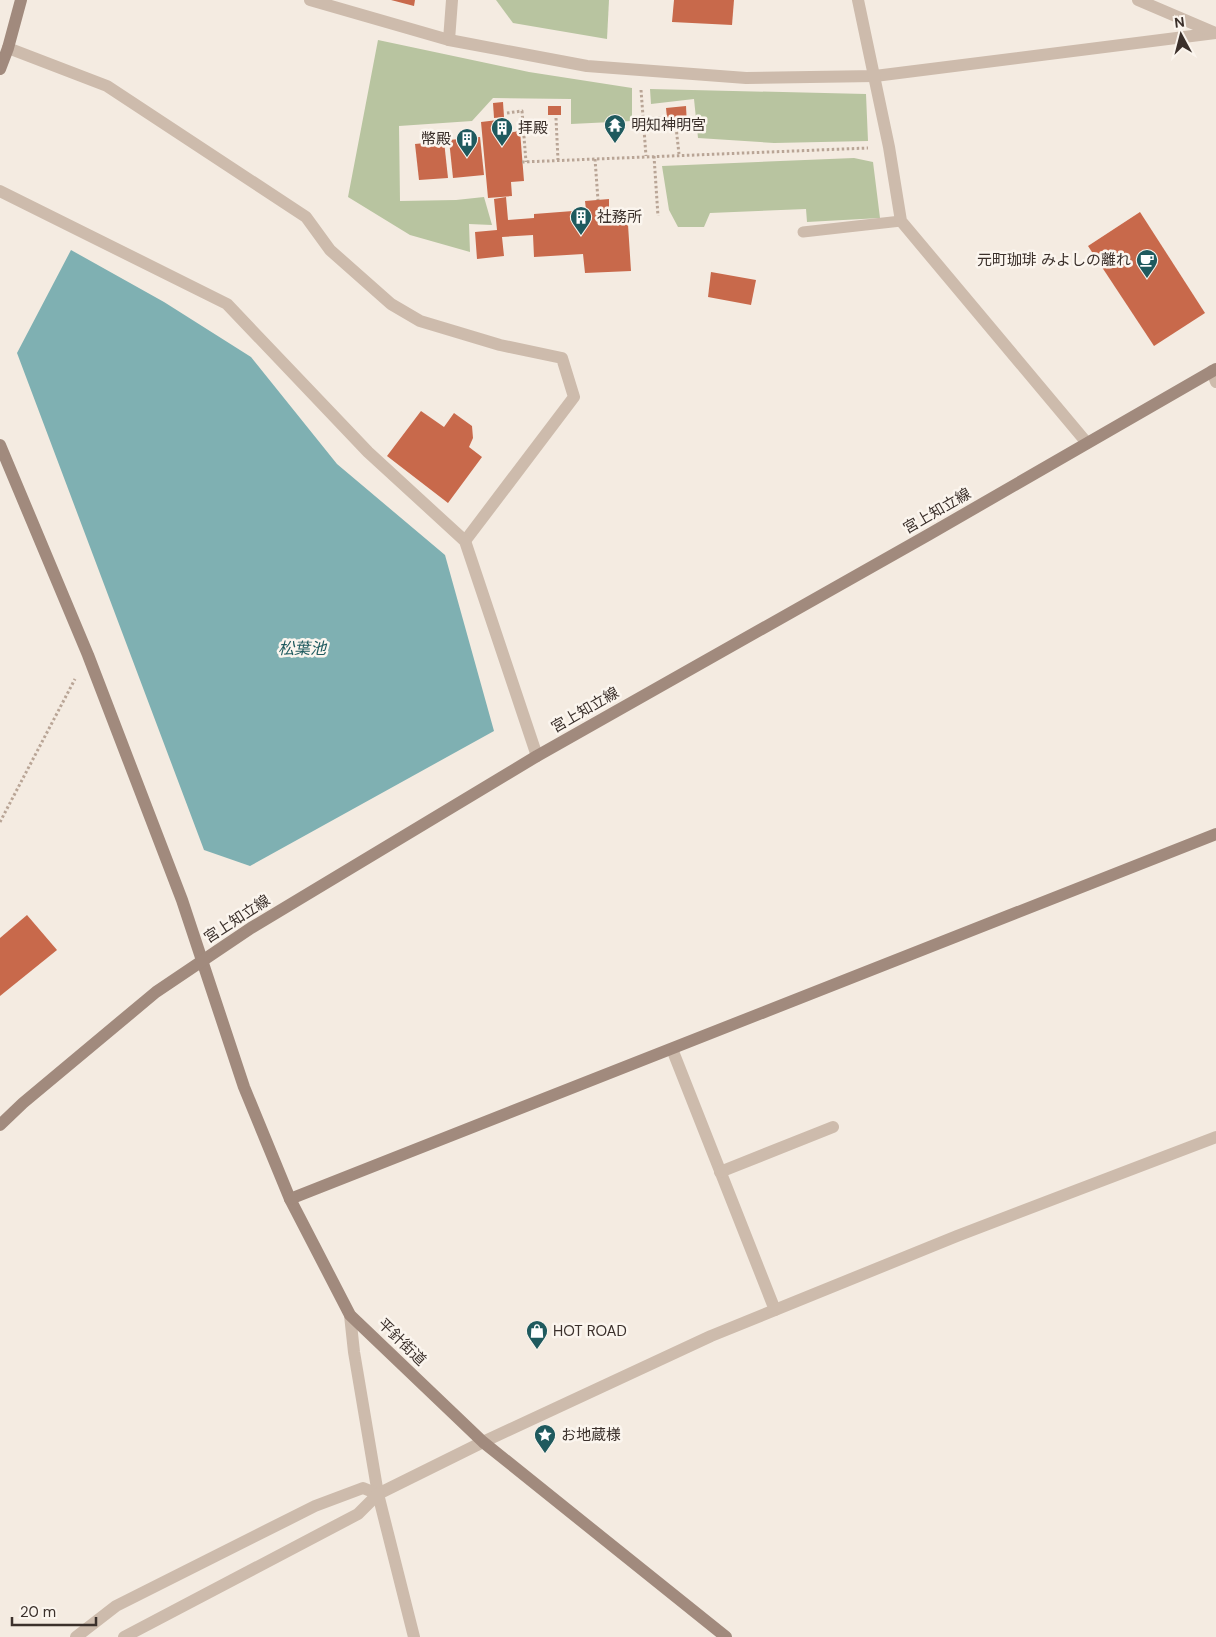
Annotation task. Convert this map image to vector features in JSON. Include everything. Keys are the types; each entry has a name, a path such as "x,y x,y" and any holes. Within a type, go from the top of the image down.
{"street":[{"path":"0,69 8,48 21,0"},
{"path":"310,0 449,40 587,66 746,78 875,76 1216,33"},
{"path":"449,40 452,0"},
{"path":"858,0 889,147 901,222 1087,443"},
{"path":"1138,0 1216,33"},
{"path":"8,48 107,86 306,217 330,250 391,304 420,321 500,345 562,358 574,397 465,541"},
{"path":"0,191 227,304 368,452 465,541 537,756"},
{"name":"宮上知立線","path":"0,1125 23,1102 156,992 251,928 537,756 1087,443 1215,374"},
{"name":"平針街道","path":"0,446 88,655 182,900 244,1087 290,1199 350,1315 483,1442 726,1637"},
{"path":"290,1199 1216,834"},
{"path":"672,1049 774,1310"},
{"path":"720,1172 833,1127"},
{"path":"124,1637 358,1514 378,1494 483,1442 711,1336 957,1236 1216,1137"},
{"path":"350,1315 354,1352 378,1494 414,1637"},
{"path":"76,1637 116,1606 315,1506 363,1488 378,1494"}],"lane":[{"path":"802,232 901,222"}],"path":[{"path":"507,113 522,111 524,162 679,154 889,147"},
{"path":"643,111 646,156"},
{"path":"643,119 667,117"},
{"path":"556,118 558,160"},
{"path":"676,127 679,154"},
{"path":"654,156 658,216"},
{"path":"595,159 598,200"},
{"path":"0,822 88,655"}],"green space":[{"path":"496,0 609,0 607,39 513,23"},
{"path":"378,40 529,72 632,88 632,121 571,124 571,99 493,98 472,121 399,126 400,201 456,200 484,197 492,225 469,224 470,252 410,235 348,197"},
{"path":"650,89 866,94 868,141 774,143 698,138 694,99 651,104"},
{"path":"854,158 873,162 880,218 807,222 806,209 710,213 704,227 678,227 669,210 662,166"}],"water":[{"name":"松葉池","path":"71,250 164,302 251,357 337,464 445,555 494,731 250,866 204,850 17,353"}],"building":[{"path":"391,0 415,0 414,6"},
{"path":"674,0 734,0 732,25 672,22"},
{"path":"503,102 504,117 494,118 493,103"},
{"path":"548,106 561,106 561,115 548,115"},
{"path":"686,106 687,126 668,128 666,108"},
{"name":"拝殿","path":"506,119 507,133 520,131 524,181 511,182 512,196 488,198 481,122"},
{"name":"幣殿","path":"480,137 484,175 453,178 449,140"},
{"path":"444,141 448,178 419,180 415,144"},
{"name":"社務所","path":"506,197 508,220 534,218 534,214 586,210 585,201 609,199 609,209 627,209 631,271 585,273 583,254 534,257 533,235 502,237 504,256 477,259 475,232 497,230 494,199"},
{"name":"元町珈琲 みよしの離れ","path":"1140,212 1205,313 1154,346 1088,246"},
{"path":"711,272 756,280 751,305 708,297"},
{"path":"421,411 444,427 454,413 472,426 473,438 469,447 482,457 448,503 387,456"},
{"path":"27,915 57,950 0,996 0,938"}],"place":[{"name":"明知神明宮","path":"615,144"},
{"name":"拝殿","path":"502,147"},
{"name":"幣殿","path":"467,158"},
{"name":"社務所","path":"581,236"},
{"name":"元町珈琲 みよしの離れ","path":"1147,279"},
{"name":"HOT ROAD","path":"537,1350"},
{"name":"お地蔵様","path":"545,1454"}]}
